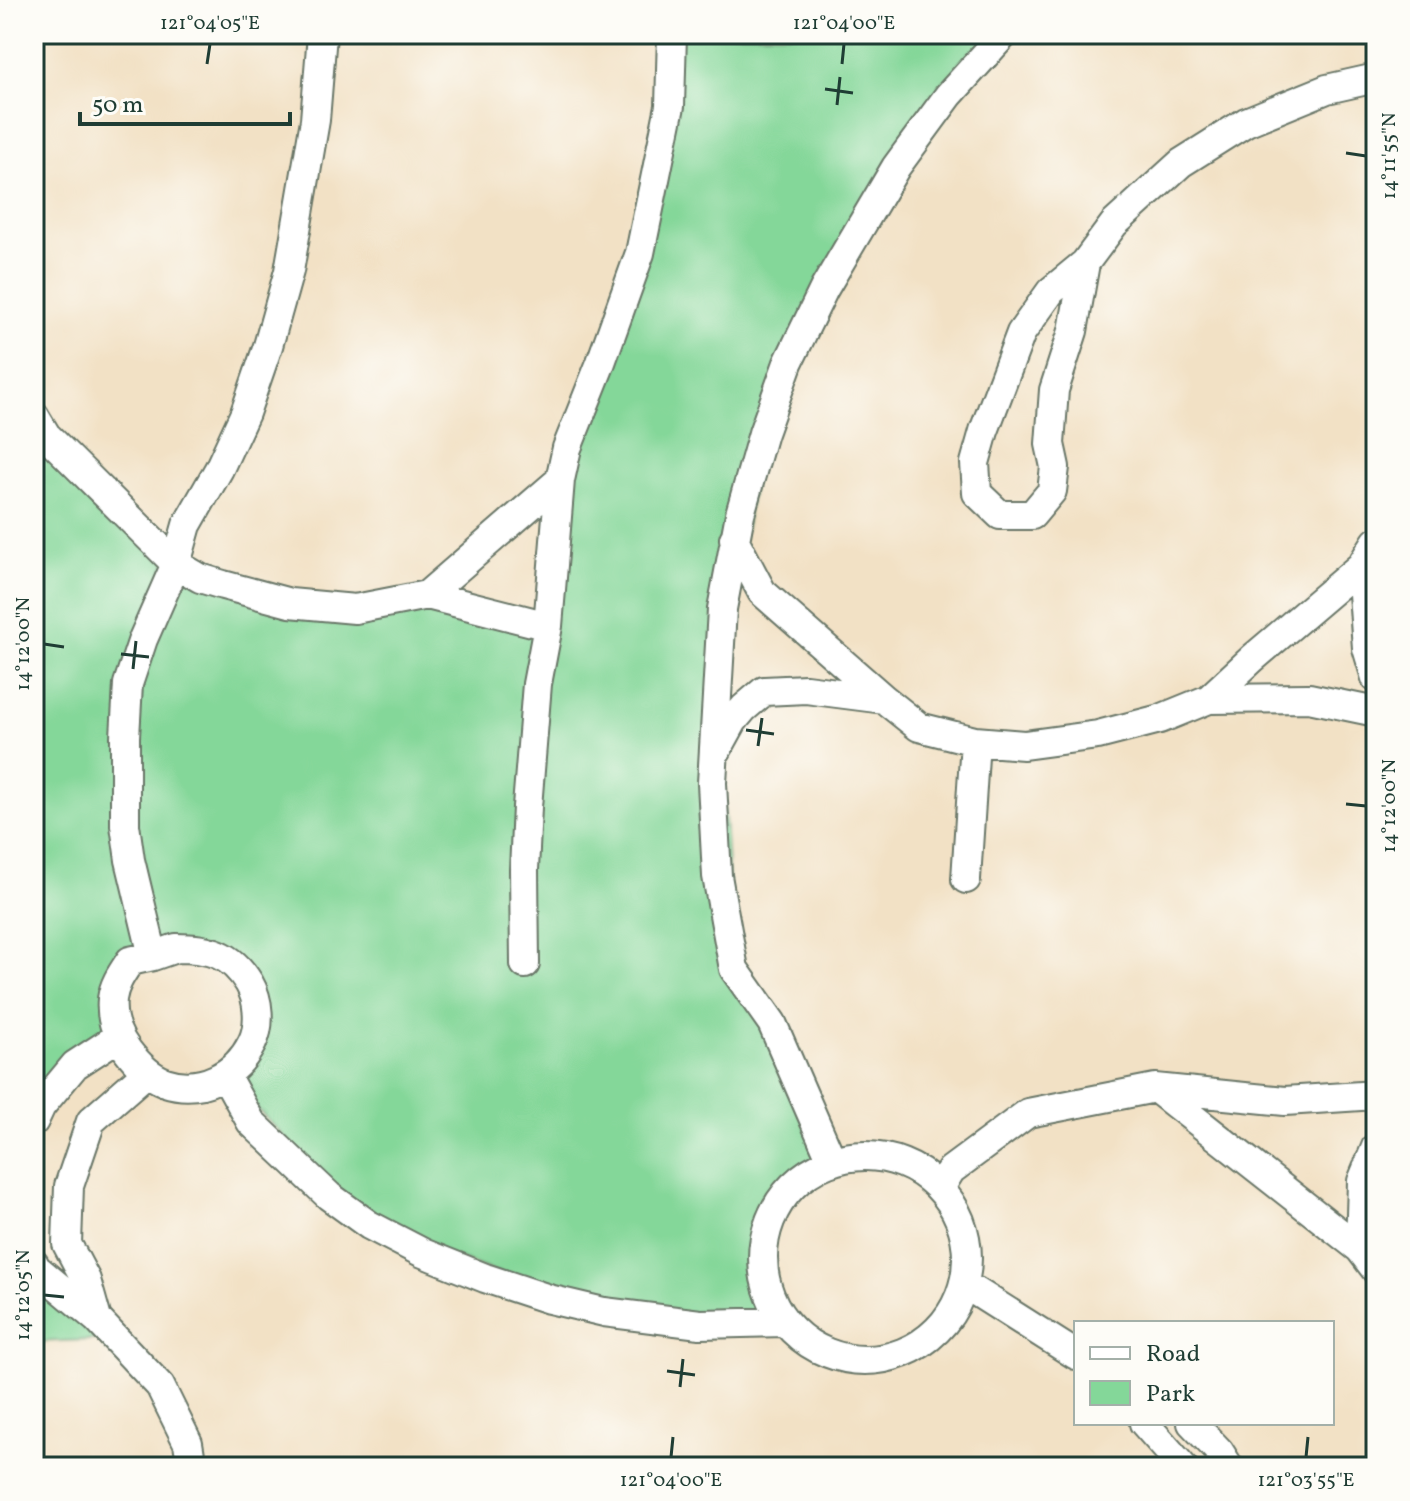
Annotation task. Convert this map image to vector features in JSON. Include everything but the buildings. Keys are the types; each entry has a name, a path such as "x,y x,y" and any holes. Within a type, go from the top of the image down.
{"street":[{"path":"153,956 130,860 125,825 128,684 143,639 176,564 187,525 219,469 245,413 268,346 289,271 315,120 322,34"},
{"path":"525,964 527,807 537,684 548,626 560,480 567,448 640,253 670,106 672,34"},
{"path":"832,1161 772,1023 734,969 717,876 712,783 722,609 743,500 768,419 788,363 824,289 896,167 949,95 1004,34"},
{"path":"1085,263 1073,331 1054,390 1050,444 1055,467 1052,491 1032,515 1000,515 977,493 975,463 1021,333 1051,291 1085,263 1114,224 1181,163 1246,122 1327,89 1376,78"},
{"path":"34,415 46,435 176,564 200,578 290,603 355,609 427,595 548,626"},
{"path":"427,595 560,480"},
{"path":"734,539 762,592 919,727 975,741 1024,745 1098,735 1160,719 1209,699 1361,566 1376,542"},
{"path":"1361,566 1367,648 1376,678"},
{"path":"713,758 733,721 764,691 806,689 884,699"},
{"path":"1209,699 1309,698 1376,712"},
{"path":"966,879 975,741"},
{"path":"176,948 200,948 223,956 241,971 254,992 258,1015 254,1039 243,1060 225,1075 206,1083 185,1085 165,1082 147,1072 118,1037 112,1017 112,997 118,977 130,961 153,956 176,948"},
{"path":"34,1121 41,1106 75,1065 118,1037"},
{"path":"97,1319 86,1280 67,1244 69,1186 91,1121 147,1072"},
{"path":"225,1075 251,1122 329,1196 369,1225 423,1253 549,1299 604,1312 700,1324 785,1322"},
{"path":"940,1188 951,1170 1028,1113 1155,1088 1285,1101 1376,1095"},
{"path":"1155,1088 1368,1260"},
{"path":"1368,1260 1362,1181 1376,1147"},
{"path":"855,1156 879,1157 901,1162 922,1173 940,1188 957,1212 966,1239 966,1276 951,1313 930,1338 902,1353 871,1360 838,1357 809,1344 785,1322 769,1294 762,1262 766,1229 780,1199 803,1176 832,1161 855,1156"},
{"path":"34,1264 97,1319 160,1386 188,1443 192,1467"},
{"path":"966,1276 1074,1331"},
{"path":"966,1276 1074,1354"},
{"path":"1146,1425 1183,1467"},
{"path":"1194,1425 1219,1451 1229,1467"}],"green space":[{"path":"672,34 1004,34 896,167 763,433 717,683 734,969 832,1161 807,1173 792,1186 781,1199 767,1229 764,1278 785,1322 604,1312 369,1225 225,1075 258,1015 223,956 153,956 125,737 176,564 290,603 427,595 547,626 560,480 618,312"},
{"path":"34,419 169,555 120,676 146,948 112,1017 34,1121"},
{"path":"34,1264 117,1339 34,1342"}]}
